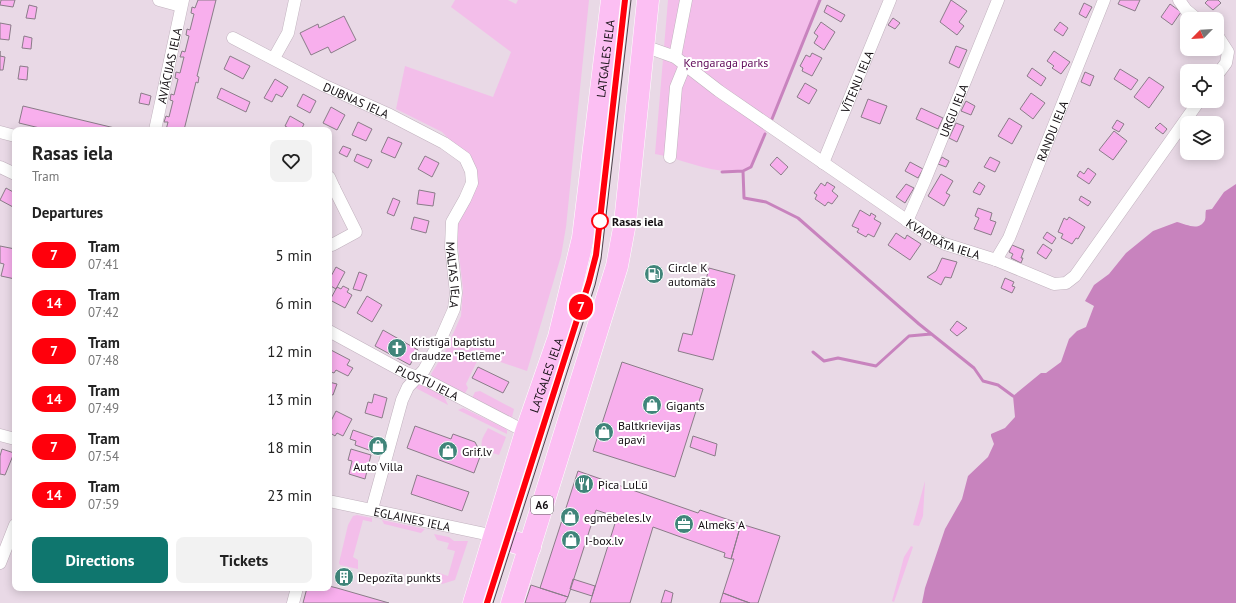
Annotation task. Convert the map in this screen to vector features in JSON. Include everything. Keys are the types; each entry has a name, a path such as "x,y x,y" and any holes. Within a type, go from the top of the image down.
{"highway":[{"name":"LATGALES IELA","path":"474,603 526,432 559,337 584,238 612,0"},
{"name":"A6","path":"512,603 617,266 625,223 648,0"},
{"path":"495,536 530,547"}],"street":[{"path":"159,0 182,3"},
{"path":"274,58 288,33 295,0"},
{"path":"675,57 686,0"},
{"name":"VĪTEŅU IELA","path":"823,163 890,0"},
{"name":"URGU IELA","path":"907,221 998,0"},
{"name":"RANDU IELA","path":"996,260 1009,238 1104,0"},
{"path":"1179,0 1188,12"},
{"name":"AVIĀCIJAS IELA","path":"156,127 182,3"},
{"name":"DUBNAS IELA","path":"233,38 274,58 323,85 390,115 444,143 465,158 471,171"},
{"name":"KVADRĀTA IELA","path":"644,46 675,57 719,91 907,221 945,244 996,260 1054,284 1066,283 1075,276 1194,108"},
{"path":"1224,46 1228,52 1224,66"},
{"path":"670,157 676,87 685,65"},
{"path":"0,132 12,135"},
{"path":"0,167 12,173"},
{"name":"MALTAS IELA","path":"372,509 402,400 408,387 424,370 439,343 454,310 456,293 451,247 452,222 472,183 471,171"},
{"path":"332,189 356,232 332,245"},
{"name":"PLOSTU IELA","path":"332,334 406,373 417,377 526,432"},
{"path":"0,436 12,438"},
{"name":"EGLAINES IELA","path":"332,502 495,536"},
{"path":"0,562 12,532"},
{"path":"293,603 296,591"}],"green space":[{"path":"455,0 508,0 516,4 518,0 589,0 566,227 561,256 527,371 480,355 466,384 468,388 464,395 435,381 431,374 445,352 461,316 463,289 456,229 475,190 476,166 442,132 396,109 405,66 493,97 511,52 451,7"},
{"name":"Ķengaraga parks","path":"668,0 820,0 751,167 740,170 716,170 655,154"},
{"path":"422,384 444,396 448,405 414,387"},
{"path":"480,391 514,409 512,417 507,417 472,398 475,392"},
{"path":"463,408 505,428 507,430 507,434 458,410"},
{"path":"488,428 506,437 499,455 483,450 482,441"},
{"path":"925,481 923,516 919,526 913,525"},
{"path":"357,515 372,518 372,522 363,520 353,557 358,560 358,569 340,565 339,563 348,525 353,516"},
{"path":"382,520 425,529 421,533 384,524"},
{"path":"434,534 449,537 454,541 468,541 455,580 442,584 437,579 439,573 448,576 455,551 447,549 449,543 437,540"},
{"path":"911,546 913,547 894,602 892,601 904,557"}],"shaded area":[{"path":"1236,184 1236,603 922,603 925,588 945,529 962,499 968,476 988,457 994,444 991,434 1005,428 1015,417 1013,396 1041,373 1046,373 1061,362 1069,339 1077,331 1086,327 1094,306 1085,301 1094,285 1109,274 1126,253 1153,231 1177,222 1192,226 1199,226 1202,224 1205,220 1206,210 1212,209 1224,192"}],"building":[{"path":"1,0 15,0 13,7 0,5"},
{"path":"198,0 216,0 197,76 199,77 198,83 196,82 185,127 167,127 168,122 164,122 166,116 169,117 173,101 170,100 171,94 174,95 178,79 175,78 176,72 180,73 184,57 180,57 182,51 185,52 189,36 186,35 187,29 190,30 194,14 191,13 192,7 195,8"},
{"path":"951,0 967,11 959,22 964,26 957,35 940,22"},
{"path":"1120,0 1140,0 1135,11 1118,4"},
{"path":"1208,0 1218,0 1221,3 1213,10 1205,3"},
{"path":"1084,3 1092,7 1086,18 1079,14"},
{"path":"1170,4 1181,12 1172,25 1161,17"},
{"path":"29,5 37,7 35,19 26,18"},
{"path":"827,5 845,15 841,22 824,12"},
{"path":"344,16 356,40 331,53 328,47 311,55 300,33 318,24 319,28"},
{"path":"893,18 900,23 895,29 888,25"},
{"path":"821,22 835,32 824,50 814,43 818,36 814,33"},
{"path":"1060,22 1068,28 1063,36 1054,30"},
{"path":"0,23 11,25 9,40 0,39"},
{"path":"24,36 32,38 31,49 22,48"},
{"path":"956,46 967,50 959,68 949,63"},
{"path":"1054,51 1070,62 1061,74 1052,68 1054,66 1047,61"},
{"path":"812,53 822,58 812,76 802,71 803,68 800,66 806,55 810,57"},
{"path":"0,56 5,57 3,70 0,70"},
{"path":"230,56 250,66 243,79 224,69"},
{"path":"20,66 28,67 27,80 18,79"},
{"path":"1032,68 1046,78 1041,86 1027,76"},
{"path":"1120,69 1138,80 1131,90 1114,79"},
{"path":"1085,72 1094,76 1090,86 1081,82"},
{"path":"1149,77 1164,87 1149,108 1134,97"},
{"path":"275,79 288,87 282,97 276,94 272,102 264,98"},
{"path":"805,83 817,90 809,104 797,97"},
{"path":"221,88 250,102 246,112 217,98"},
{"path":"141,93 151,96 149,105 139,103"},
{"path":"1031,93 1045,103 1033,119 1020,109"},
{"path":"303,94 316,101 310,113 297,106"},
{"path":"868,99 887,106 880,124 861,117"},
{"path":"966,101 975,106 971,115 961,111"},
{"path":"23,106 110,127 36,127 19,123"},
{"path":"331,107 345,115 337,130 323,123"},
{"path":"921,108 943,118 938,129 916,119"},
{"path":"290,116 304,124 302,127 285,126"},
{"path":"1009,118 1022,126 1012,144 998,136"},
{"path":"1117,120 1124,124 1119,132 1112,128"},
{"path":"358,122 372,129 366,141 352,135"},
{"path":"956,123 964,126 957,142 949,138"},
{"path":"1160,123 1167,129 1163,134 1155,128"},
{"path":"1114,131 1127,141 1113,160 1099,150"},
{"path":"388,137 402,143 395,158 381,152"},
{"path":"343,146 351,149 347,157 339,153"},
{"path":"357,154 372,160 368,168 354,161"},
{"path":"425,156 439,163 432,177 418,169"},
{"path":"777,157 788,167 781,175 770,165"},
{"path":"942,157 949,161 946,167 938,164"},
{"path":"990,157 1000,162 995,172 984,167"},
{"path":"910,162 923,169 918,178 905,171"},
{"path":"1088,168 1096,174 1089,184 1077,176 1080,171 1084,174"},
{"path":"941,174 953,181 946,193 950,195 944,206 928,196"},
{"path":"827,182 835,187 832,191 838,196 832,204 828,202 825,206 815,199 817,195 814,193 821,183 825,186"},
{"path":"979,182 985,186 980,195 973,192"},
{"path":"906,184 914,188 905,203 896,197"},
{"path":"6,188 12,191 12,206 0,200"},
{"path":"419,190 435,193 433,206 417,204"},
{"path":"1081,196 1091,202 1088,206 1079,200"},
{"path":"393,198 400,201 394,216 387,213"},
{"path":"978,208 992,213 990,220 996,222 991,235 974,229 979,218 975,216"},
{"path":"860,210 870,216 871,213 876,216 874,219 881,223 874,237 868,234 866,237 857,232 859,229 852,226"},
{"path":"414,217 429,221 426,233 411,229"},
{"path":"1069,217 1085,227 1078,239 1076,238 1072,244 1061,238 1063,234 1058,232 1064,218 1067,220"},
{"path":"1047,232 1056,238 1052,244 1043,238"},
{"path":"896,233 905,239 907,235 921,244 910,260 888,245"},
{"path":"1043,244 1052,250 1046,259 1037,253"},
{"path":"1012,245 1024,250 1021,263 1011,258 1013,254 1009,252"},
{"path":"0,246 12,248 12,278 1,276 4,264 0,263"},
{"path":"942,258 957,262 951,278 945,277 941,285 927,277 936,271"},
{"path":"336,267 345,272 336,289 332,287 332,274"},
{"path":"709,268 735,275 713,360 678,351 683,333 692,335"},
{"path":"359,272 367,275 361,291 353,289"},
{"path":"1005,278 1014,282 1012,286 1015,287 1012,293 1001,288"},
{"path":"343,286 349,289 347,292 352,295 345,308 332,301 332,296 337,287 341,289"},
{"path":"367,296 382,305 372,322 357,313"},
{"path":"957,321 967,328 957,336 950,330"},
{"name":"Kristīgā baptistu draudze \"Betlēme\"","path":"383,330 418,350 410,365 375,346"},
{"path":"332,351 350,360 347,365 353,368 348,376 336,370 334,373 332,372"},
{"path":"622,362 703,389 675,477 593,451"},
{"path":"478,367 509,382 503,393 472,378"},
{"path":"332,383 337,384 332,395"},
{"path":"374,394 387,398 382,418 365,413 368,402 372,403"},
{"path":"336,411 352,419 343,436 337,433 335,436 332,434 332,419"},
{"name":"Grif.lv","path":"415,426 451,439 453,434 475,442 481,454 474,473 407,448"},
{"path":"353,430 384,441 380,454 355,445 356,441 350,439"},
{"path":"693,436 717,444 715,456 690,447"},
{"path":"2,449 12,452 12,458 5,475 0,474 0,456"},
{"path":"351,449 371,455 365,479 349,474 352,461 348,460"},
{"path":"578,471 698,513 700,510 741,524 731,559 724,557 725,553 653,527 630,603 590,603 617,517 596,510 568,597 540,588"},
{"path":"417,475 469,492 462,511 411,494"},
{"path":"741,524 780,536 758,603 750,603 723,593 734,559 731,559"},
{"name":"Depozīta punkts","path":"343,570 349,572 345,583 339,582"},
{"path":"573,579 595,586 592,596 570,589"},
{"path":"531,585 568,597 565,603 525,603"},
{"path":"332,587 389,603 303,603 306,591 332,591"},
{"path":"665,590 673,593 671,603 661,603"},
{"path":"723,593 741,600 750,603 720,603"}],"waterway":[{"path":"772,119 820,0"},
{"path":"743,171 751,167 765,134"},
{"path":"722,172 743,171 744,198 766,202 798,218 919,324 974,368 983,381 998,385 1013,396"},
{"path":"813,352 824,361 838,358 876,366 909,336 931,334"}],"tram line":[{"path":"613,109 625,0"},
{"name":"7","path":"487,603 589,282 596,255 625,0"},
{"path":"493,603 595,285 601,259 631,0"},
{"path":"578,318 596,255 604,191"},
{"path":"527,476 545,417"}],"place":[{"name":"Rasas iela","path":"600,221"},
{"name":"Circle K automāts","path":"654,274"},
{"name":"Kristīgā baptistu draudze \"Betlēme\"","path":"397,348"},
{"name":"Gigants","path":"652,405"},
{"name":"Baltkrievijas apavi","path":"604,432"},
{"name":"Auto Villa","path":"378,446"},
{"name":"Grif.lv","path":"448,451"},
{"name":"Pica LuLū","path":"584,484"},
{"name":"egmēbeles.lv","path":"570,517"},
{"name":"Almeks A","path":"684,524"},
{"name":"I-box.lv","path":"571,540"},
{"name":"Depozīta punkts","path":"344,577"}]}
